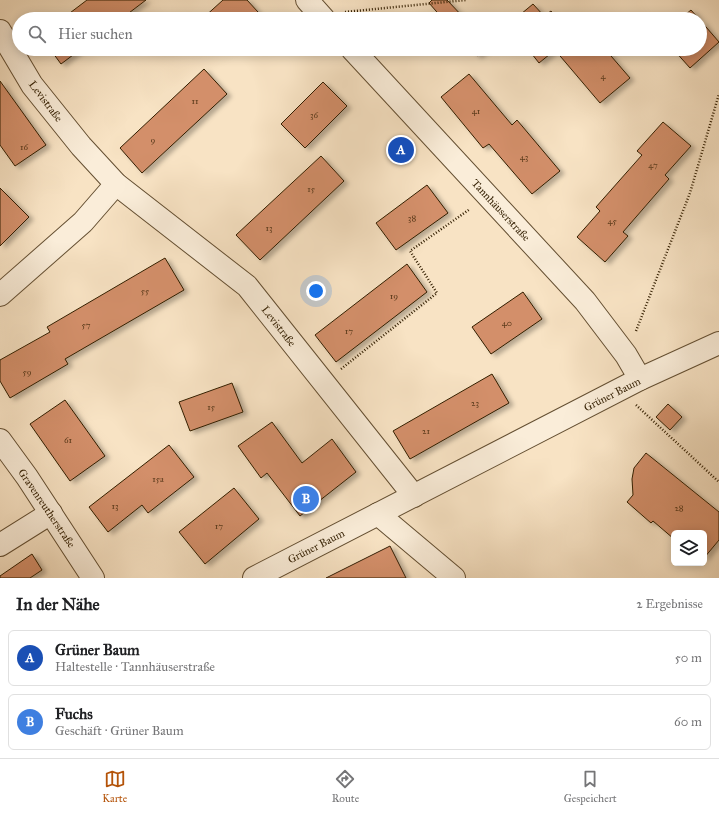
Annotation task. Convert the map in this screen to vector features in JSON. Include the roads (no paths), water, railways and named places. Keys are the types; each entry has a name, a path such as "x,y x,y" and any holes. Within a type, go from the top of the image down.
{"street":[{"name":"Levistraße","path":"0,31 12,51"},
{"name":"Levistraße","path":"15,56 32,85 81,146 116,184 247,286 414,496"},
{"name":"Tannhäuserstraße","path":"358,56 585,301 626,355 633,383"},
{"path":"0,294 83,222 116,184"},
{"name":"Grüner Baum","path":"254,578 633,383 719,343"},
{"name":"Gravenreutherstraße","path":"0,440 51,513 93,578"},
{"path":"0,545 51,513"},
{"path":"378,514 454,578"}],"place":[{"name":"Grüner Baum","path":"401,150"},
{"name":"Fuchs","path":"306,499"}]}
